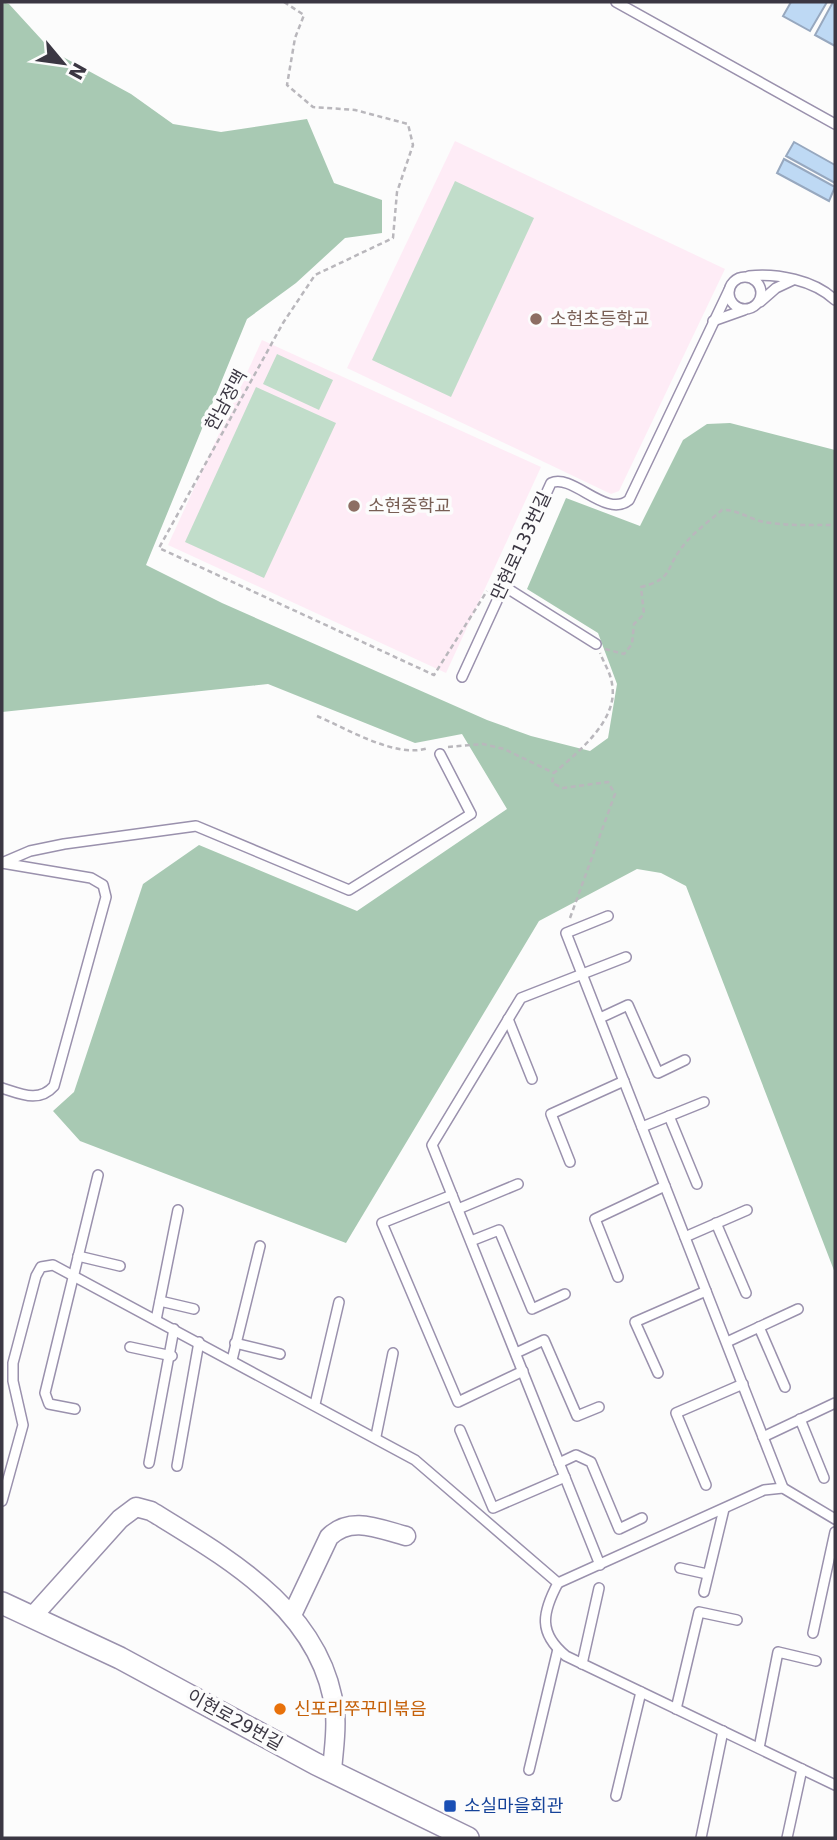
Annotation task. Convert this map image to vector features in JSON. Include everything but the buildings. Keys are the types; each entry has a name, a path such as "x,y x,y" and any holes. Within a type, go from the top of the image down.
{"street":[{"path":"32,1617 120,1519 136,1507 151,1511 191,1535 267,1590 292,1615 318,1655 331,1687 335,1715 332,1772"},
{"path":"292,1615 330,1537 339,1527 352,1523 406,1535"},
{"name":"이현로29번길","path":"2,1603 120,1658 332,1772 468,1838"}],"lane":[{"path":"616,2 835,124"},
{"path":"746,276 765,274 793,280 817,287 835,300"},
{"name":"만현로133번길","path":"462,677 551,483 560,481 609,503 622,505 629,500 713,320 735,280 746,276"},
{"path":"746,276 760,286 759,302"},
{"path":"713,320 744,310 793,280"},
{"path":"729,290 730,301 744,310"},
{"path":"502,585 596,644"},
{"path":"2,863 30,851 52,846 196,827 349,890 471,814 440,754"},
{"path":"2,863 90,878 103,885 106,897 54,1086 46,1094 33,1097 2,1088"},
{"path":"608,916 566,933 783,1488"},
{"path":"600,1565 432,1145 520,998 626,957"},
{"path":"600,1018 628,1005 658,1073 685,1060"},
{"path":"508,1019 532,1079"},
{"path":"570,1162 551,1114 624,1082"},
{"path":"642,1127 704,1102"},
{"path":"669,1116 697,1184"},
{"path":"75,1409 49,1404 45,1393 99,1175"},
{"path":"458,1209 518,1184"},
{"path":"618,1277 595,1219 665,1186"},
{"path":"452,1195 382,1223 458,1402 523,1371"},
{"path":"156,1320 178,1210"},
{"path":"685,1237 747,1210"},
{"path":"716,1223 747,1293"},
{"path":"471,1241 499,1230 532,1309 565,1294"},
{"path":"232,1360 260,1246"},
{"path":"78,1256 120,1266"},
{"path":"2,1501 23,1425 13,1381 13,1363 36,1276 41,1267 53,1265 376,1436 415,1460 558,1583"},
{"path":"657,1373 635,1322 706,1291"},
{"path":"160,1301 194,1309"},
{"path":"316,1404 339,1302"},
{"path":"727,1342 798,1309"},
{"path":"759,1327 785,1387"},
{"path":"149,1463 172,1356 174,1329"},
{"path":"516,1353 544,1340 577,1416 599,1407"},
{"path":"177,1466 199,1342"},
{"path":"235,1343 280,1354"},
{"path":"130,1347 172,1356"},
{"path":"376,1436 393,1353"},
{"path":"706,1486 676,1413 743,1384"},
{"path":"763,1437 835,1403"},
{"path":"800,1419 824,1478"},
{"path":"460,1430 494,1508 565,1478"},
{"path":"559,1463 576,1455 591,1461 618,1529 642,1518"},
{"path":"833,1515 783,1488 764,1490 558,1583 549,1601 545,1632 558,1649 582,1664 835,1784"},
{"path":"704,1592 724,1509"},
{"path":"813,1633 835,1532"},
{"path":"680,1568 707,1574"},
{"path":"582,1664 599,1588"},
{"path":"676,1709 699,1612 737,1620"},
{"path":"529,1770 558,1649"},
{"path":"758,1748 778,1652 816,1661"},
{"path":"616,1796 641,1692"},
{"path":"701,1838 723,1731"},
{"path":"788,1838 802,1769"}],"path":[{"name":"한남정맥","path":"284,2 304,15 295,38 287,85 313,107 355,110 408,124 413,145 397,192 393,238 315,275 283,323 159,548 434,675 491,583 502,585"},
{"path":"596,644 610,653 624,654 632,644 634,624 644,614 641,587 658,583 675,564 678,551 722,510 731,510 760,521 789,525 835,525"},
{"path":"566,933 615,794 608,782 563,788 552,783 554,772 605,720 612,701 612,684 596,644"}],"shaded area":[{"name":"소현초등학교","path":"455,141 725,269 619,491 611,494 347,368"},
{"name":"소현중학교","path":"262,340 541,467 446,673 168,545"}],"green space":[{"path":"2,2 9,4 52,51 131,94 173,124 221,132 307,119 334,183 382,200 382,233 345,238 296,283 247,319 146,565 222,603 487,720 531,736 590,751 608,738 617,684 598,633 527,589 566,498 640,526 683,440 707,424 730,423 835,450 835,1273 686,886 661,873 637,869 539,921 346,1243 80,1141 53,1111 74,1092 143,884 199,845 357,911 507,809 462,734 415,743 268,684 2,712"},
{"path":"455,181 534,218 451,397 372,360"},
{"path":"277,354 333,380 319,410 263,384"},
{"path":"256,387 336,423 264,578 185,542"}],"water":[{"path":"791,2 827,2 810,31 783,16"},
{"path":"835,2 835,46 815,35"},
{"path":"794,142 835,165 835,183 786,156"},
{"path":"784,159 835,187 829,201 777,173"}],"place":[{"name":"소현초등학교","path":"536,319"},
{"name":"소현중학교","path":"354,506"},
{"name":"신포리쭈꾸미볶음","path":"280,1709"},
{"name":"소실마을회관","path":"450,1806"}]}
